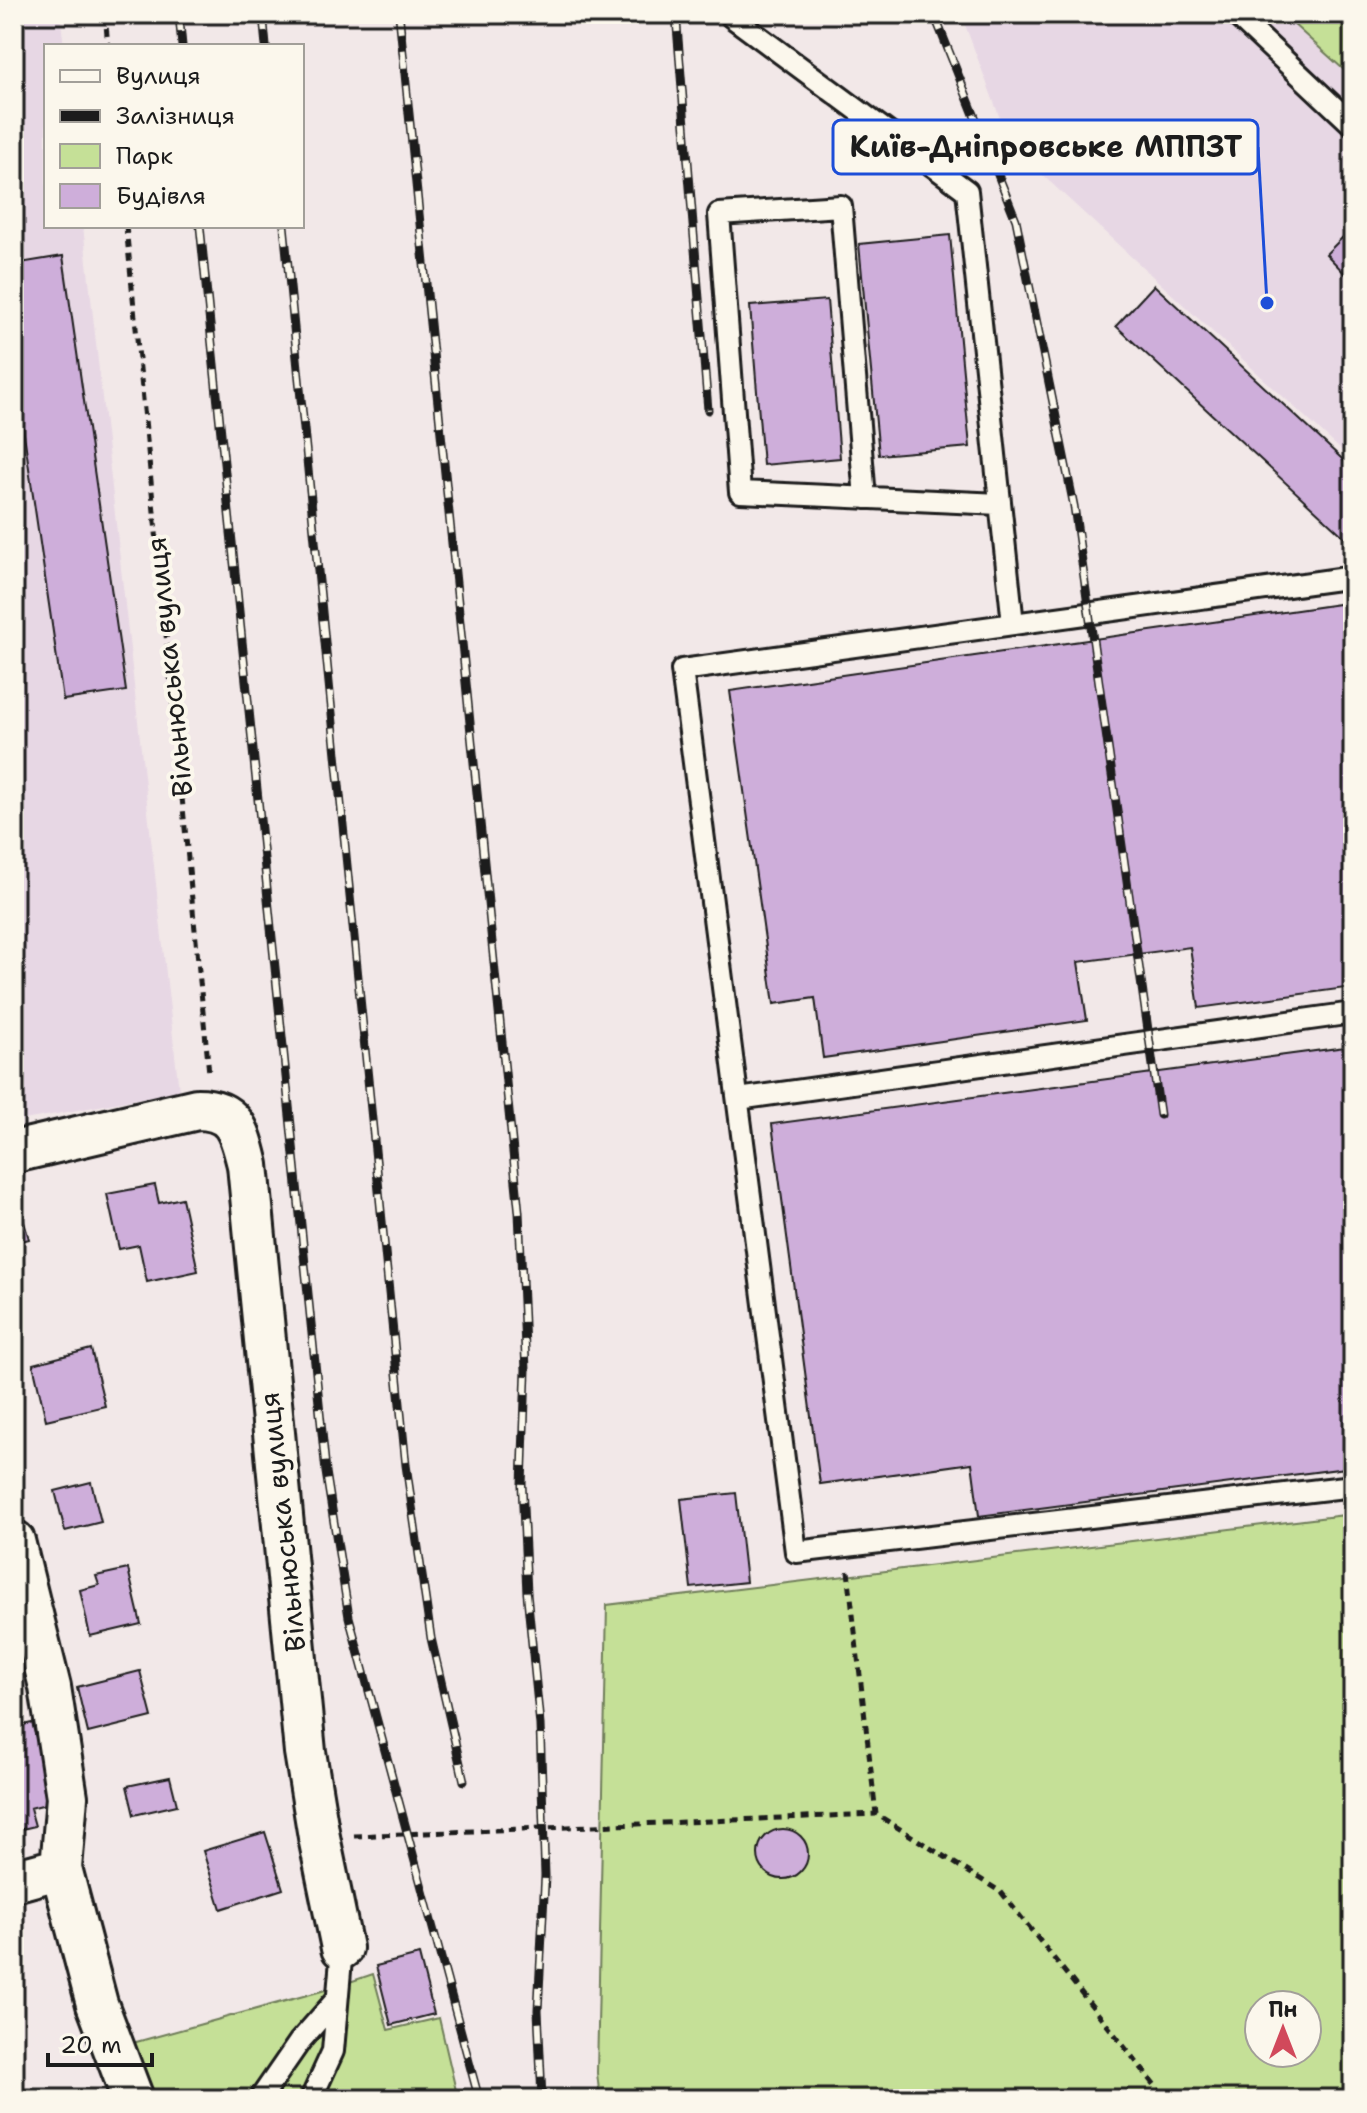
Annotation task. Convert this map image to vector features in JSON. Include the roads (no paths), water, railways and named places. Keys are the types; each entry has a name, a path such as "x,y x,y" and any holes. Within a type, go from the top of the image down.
{"street":[{"name":"Вільнюська вулиця","path":"14,1152 205,1109 223,1113 239,1130 248,1165 305,1752 342,1948"},
{"path":"14,1541 50,1687 67,1797 61,1868 97,2004 133,2099"},
{"path":"14,1881 61,1868"}],"lane":[{"path":"1235,14 1353,125"},
{"path":"732,17 967,191 1013,624"},
{"path":"865,498 841,206 719,214 740,492 865,498 1000,504"},
{"path":"1353,577 682,670 796,1552 1353,1486"},
{"path":"738,1099 1353,1013"},
{"path":"311,2099 333,2051 342,1948"},
{"path":"260,2099 300,2041 336,2000"}],"railway":[{"path":"179,14 182,44"},
{"path":"263,14 266,44"},
{"path":"399,14 519,1212 526,1370 522,1485 527,1593 540,1725 545,1876 538,2010 542,2099"},
{"path":"676,14 708,410"},
{"path":"934,14 1016,220 1074,506 1160,1115"},
{"path":"200,228 326,1472 349,1617 479,2099"},
{"path":"284,228 406,1465 431,1638 464,1781"}],"place":[{"name":"Київ-Дніпровське МППЗТ","path":"1267,303"}]}
